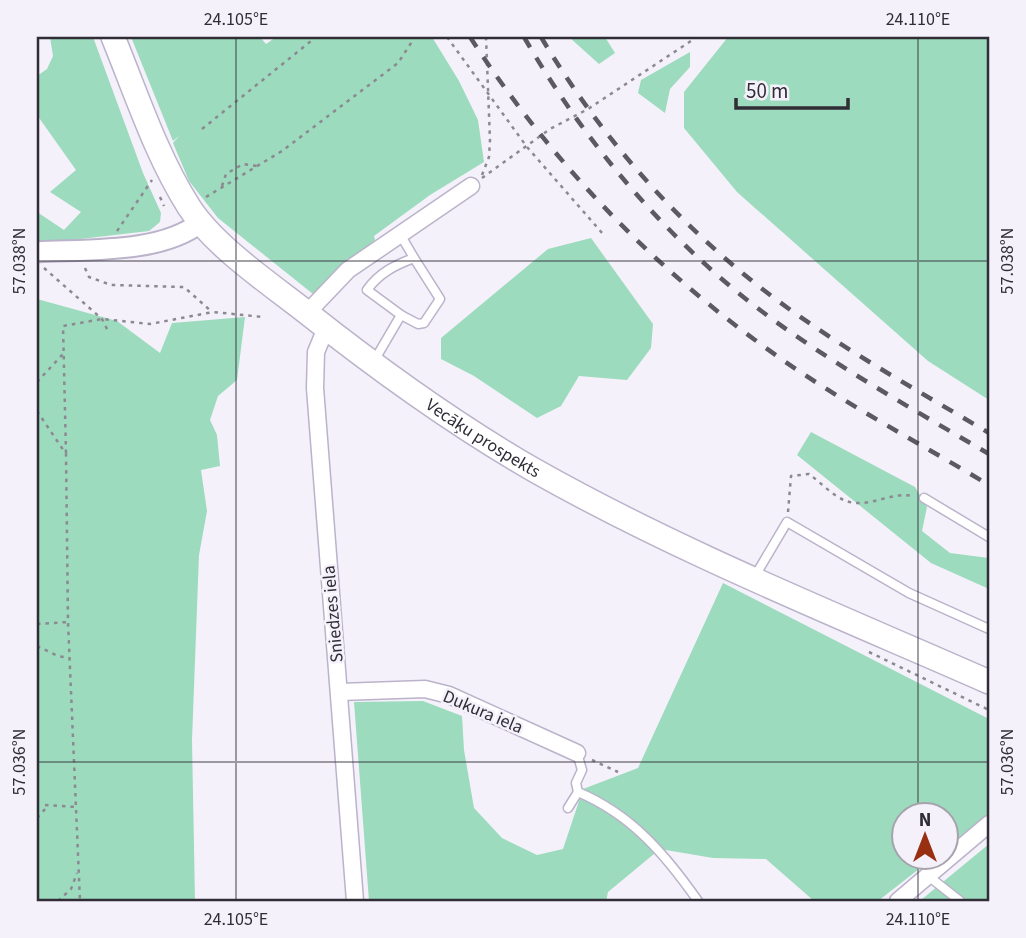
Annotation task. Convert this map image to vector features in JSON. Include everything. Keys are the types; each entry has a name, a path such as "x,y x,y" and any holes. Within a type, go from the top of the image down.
{"main road":[{"name":"Vecāķu prospekts","path":"113,37 155,139 195,214 307,313 372,364 533,469 754,578 989,682"}],"street":[{"path":"307,313 348,270 471,186"},
{"path":"37,253 164,241 185,234 195,214"},
{"name":"Sniedzes iela","path":"326,328 316,352 315,388 355,901"},
{"name":"Dukura iela","path":"340,692 411,688 449,695 577,753"},
{"path":"898,901 989,824"}],"lane":[{"path":"400,234 440,299 424,323 418,324 367,290 375,279 397,264 414,258"},
{"path":"372,364 401,315"},
{"path":"924,498 989,537"},
{"path":"754,578 787,523 909,593 989,629"},
{"path":"568,808 578,792 576,783 582,769 577,753"},
{"path":"578,792 626,819 646,835 666,856 698,901"},
{"path":"927,875 960,901"}],"path":[{"path":"202,129 316,37"},
{"path":"195,214 222,187 282,151 398,63 415,37"},
{"path":"447,37 527,147 603,234"},
{"path":"486,37 489,157 481,179 550,129 588,109 698,37"},
{"path":"222,187 226,174 243,164 257,166"},
{"path":"111,239 152,180"},
{"path":"76,249 89,277 111,285 184,288 213,312"},
{"path":"37,261 102,319 109,333"},
{"path":"80,901 68,622 62,326 102,319 150,324 213,312 262,317"},
{"path":"37,382 63,354"},
{"path":"37,411 66,454"},
{"path":"787,523 791,476 809,474 846,501 866,502 903,494 924,498"},
{"path":"37,624 68,622"},
{"path":"37,646 58,656 70,658"},
{"path":"577,753 618,772"},
{"path":"37,818 46,806 76,807"},
{"path":"58,901 71,889 78,873"}],"green space":[{"path":"50,37 93,37 143,173 161,213 160,222 149,231 37,244 37,212 64,230 81,212 50,192 76,170 37,115 37,76 47,69 53,56"},
{"path":"131,37 260,37 266,44 276,37 432,37 459,81 478,120 484,162 430,195 374,236 375,240 313,294 218,218 189,181 173,143 179,136 173,141"},
{"path":"569,37 605,37 615,53 599,64"},
{"path":"728,37 989,37 989,400 928,361 737,192 684,128 684,92"},
{"path":"690,52 690,67 670,89 665,113 638,93 641,80"},
{"path":"591,238 653,324 651,348 627,380 579,376 561,406 537,418 474,376 441,359 441,338 548,249"},
{"path":"37,299 117,321 160,353 172,323 245,317 237,380 218,396 210,420 217,435 220,466 201,470 207,511 199,555 192,740 195,901 37,901"},
{"path":"811,432 915,487 927,507 922,531 950,553 989,558 989,589 931,563 797,455"},
{"path":"723,583 989,719 989,813 960,837 960,802 890,802 890,872 915,872 878,901 814,901 766,859 713,858 660,849 608,892 606,901 369,901 354,702 423,701 462,716 464,750 474,808 502,838 537,855 563,849 583,789 638,768"},
{"path":"989,844 989,901 920,901 955,872 960,872 960,868"}],"railway":[{"path":"470,37 499,80 564,162 635,239 673,274 755,340 811,379 989,485"},
{"path":"524,37 603,154 633,191 699,259 798,337 989,454"},
{"path":"541,37 611,139 665,201 724,258 812,325 989,433"}]}
